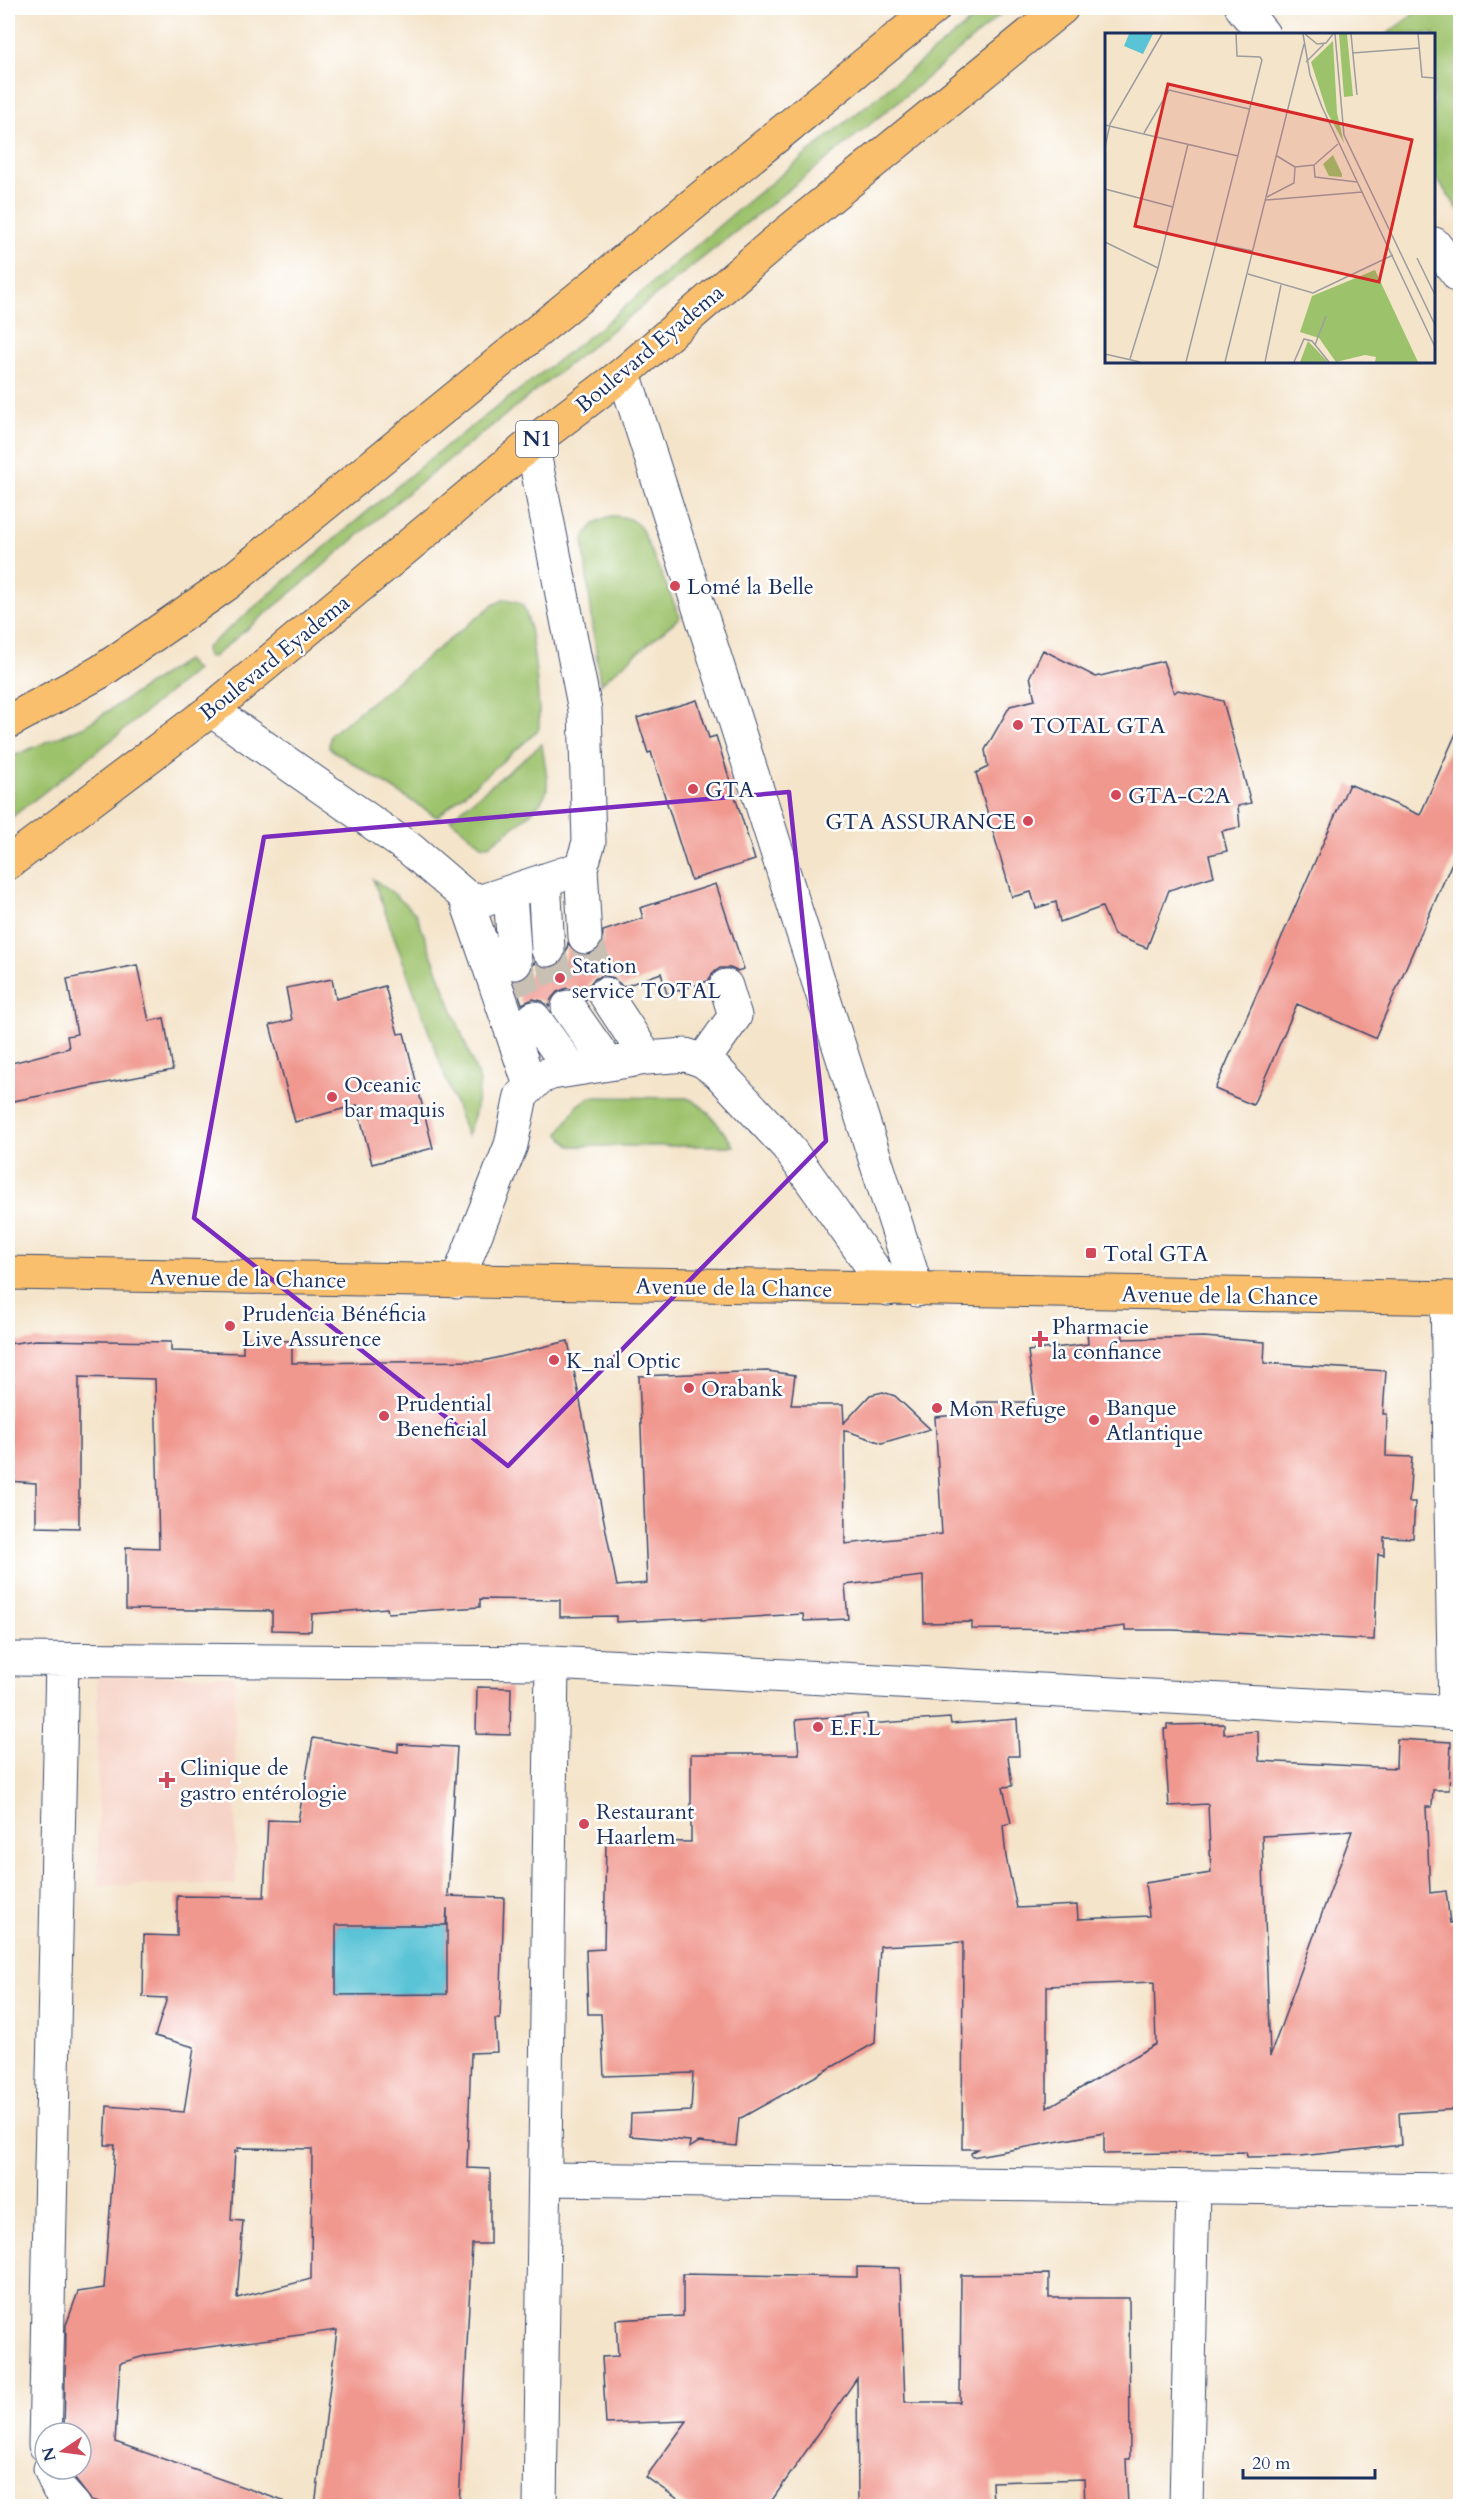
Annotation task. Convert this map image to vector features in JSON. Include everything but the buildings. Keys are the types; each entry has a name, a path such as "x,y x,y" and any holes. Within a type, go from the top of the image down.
{"main road":[{"path":"8,722 100,672 227,584 934,8"},
{"name":"Boulevard Eyadema","path":"8,863 211,710 532,443 624,373 773,244 1062,8"},
{"name":"Avenue de la Chance","path":"8,1273 1454,1298"}],"street":[{"path":"1242,8 1262,33"},
{"path":"1435,245 1461,277"},
{"path":"624,373 902,1290"},
{"path":"532,443 585,710 589,842 581,868 585,937"},
{"path":"211,710 410,849 465,896 482,901 581,868"},
{"path":"544,880 548,950"},
{"path":"510,893 515,963"},
{"path":"465,896 530,1085"},
{"path":"703,1061 735,1016 726,986"},
{"path":"605,994 646,1058"},
{"path":"568,1007 608,1064"},
{"path":"534,1018 571,1069"},
{"path":"457,1282 511,1145 521,1096 530,1085 540,1077 571,1069 646,1058 686,1055 703,1061 718,1073 787,1146 902,1290"},
{"path":"8,1659 552,1663 1458,1713 1454,1298"},
{"path":"46,2421 62,1660"},
{"path":"540,2506 552,1663"},
{"path":"546,2179 1461,2190"},
{"path":"1186,2506 1193,2188"},
{"path":"55,2481 58,2488 74,2506"}],"highlighted area":[{"path":"789,792 826,1141 508,1466 194,1218 264,837"}],"shaded area":[{"name":"Clinique de gastro entérologie","path":"97,1676 235,1676 236,1884 98,1885"}],"green space":[{"path":"987,8 1008,8 852,139 406,494 213,657 207,656 206,648 427,461 601,327 740,208"},
{"path":"1422,8 1460,8 1460,212 1435,176 1435,33 1388,33"},
{"path":"612,516 628,519 641,528 680,617 600,684 583,542 594,524"},
{"path":"505,599 520,603 526,613 535,664 539,729 437,817 329,748 330,735 493,605"},
{"path":"186,660 196,670 114,738 8,820 8,758 85,726"},
{"path":"542,744 547,787 545,795 533,811 491,844 483,846 450,819"},
{"path":"373,879 416,914 480,1082 475,1113 467,1136"},
{"path":"591,1097 687,1098 708,1112 734,1146 570,1146 559,1133 578,1105"}],"water":[{"path":"336,1925 447,1925 447,1994 336,1995"}],"tunnel":[{"path":"585,937 605,994"},
{"path":"548,950 568,1007"},
{"path":"515,963 534,1018"}],"place":[{"name":"Lomé la Belle","path":"675,586"},
{"name":"TOTAL GTA","path":"1018,725"},
{"name":"GTA","path":"693,789"},
{"name":"GTA-C2A","path":"1116,795"},
{"name":"GTA ASSURANCE","path":"1028,821"},
{"name":"Station service TOTAL","path":"560,978"},
{"name":"Oceanic bar maquis","path":"332,1097"},
{"name":"Total GTA","path":"1091,1253"},
{"name":"Prudencia Bénéficia Live Assurence","path":"230,1326"},
{"name":"Pharmacie la confiance","path":"1040,1339"},
{"name":"K_nal Optic","path":"554,1360"},
{"name":"Orabank","path":"689,1388"},
{"name":"Mon Refuge","path":"937,1408"},
{"name":"Prudential Beneficial","path":"384,1416"},
{"name":"Banque Atlantique","path":"1094,1420"},
{"name":"E.F.L","path":"818,1727"},
{"name":"Clinique de gastro entérologie","path":"167,1780"},
{"name":"Restaurant Haarlem","path":"584,1824"}]}
